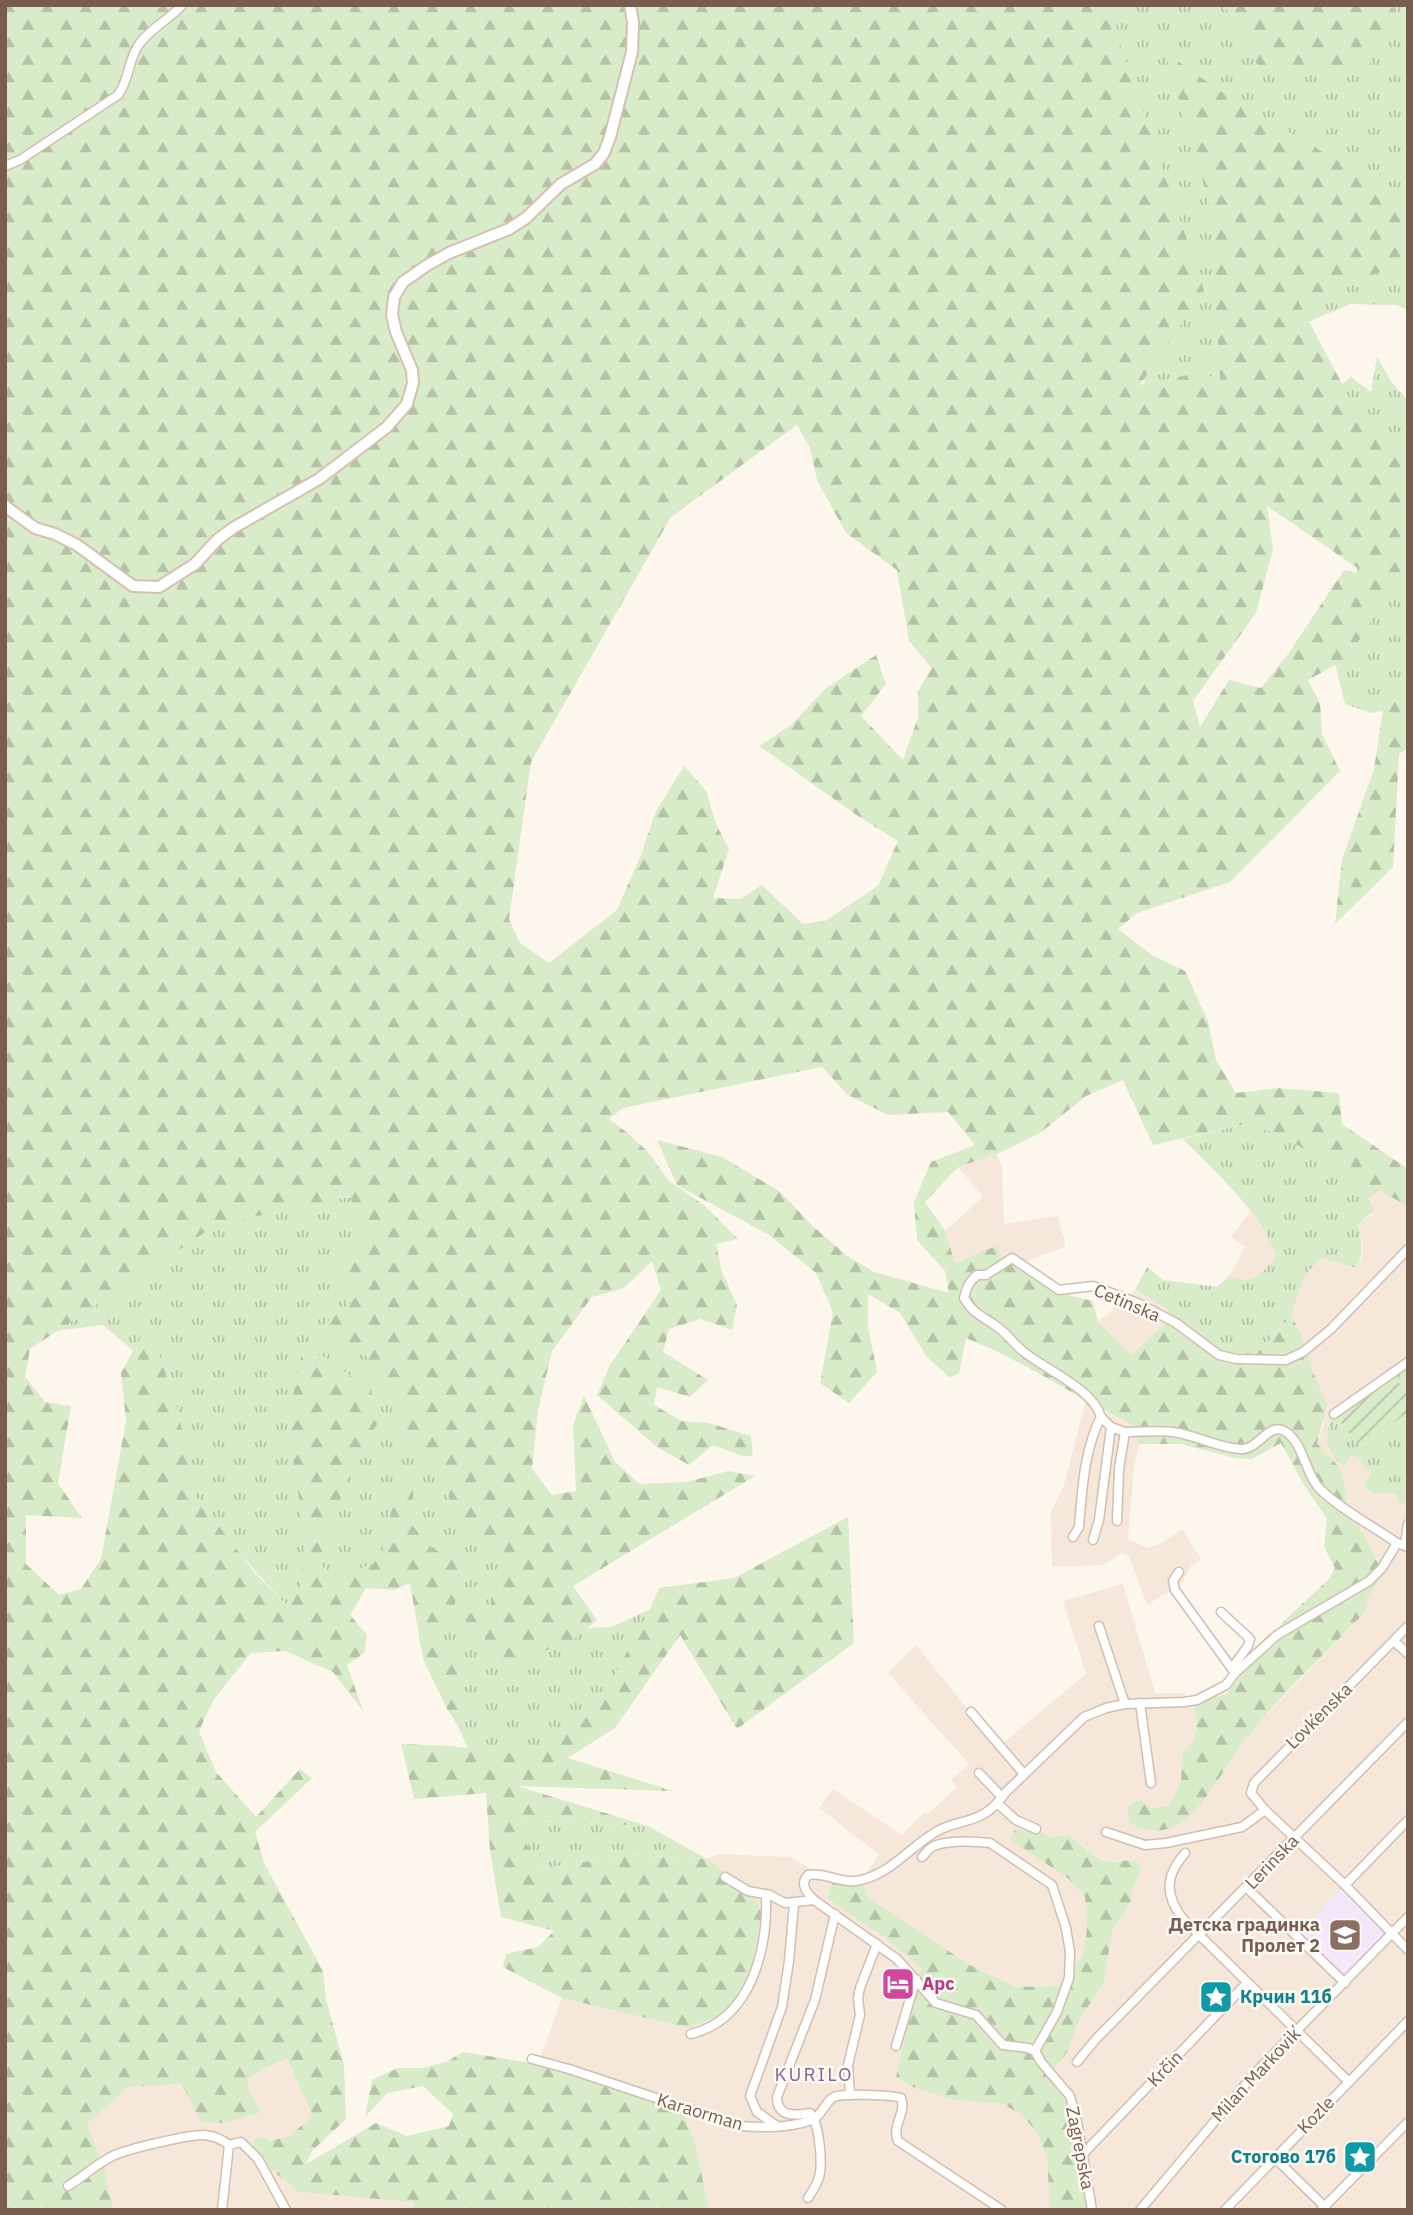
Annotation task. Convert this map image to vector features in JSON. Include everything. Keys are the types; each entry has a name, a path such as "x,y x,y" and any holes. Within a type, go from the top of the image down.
{"main road":[{"path":"5,506 35,528 77,545 133,586 159,587 195,564 217,540 233,528 319,479 387,427 407,404 413,383 412,370 392,315 394,297 403,282 426,266 526,219 561,184 595,164 604,153 632,52 633,22 630,5"}],"street":[{"path":"5,166 40,147 118,95 140,42 183,5"},
{"name":"Cetinska","path":"1403,1544 1320,1490 1307,1470 1295,1441 1287,1432 1273,1429 1248,1449 1237,1449 1173,1432 1125,1432 1111,1427 1101,1417 1089,1397 1046,1369 1008,1339 1000,1329 972,1311 964,1298 966,1287 972,1279 977,1275 986,1275 1012,1258 1059,1290 1093,1286 1140,1304 1175,1323 1219,1354 1236,1359 1286,1360 1303,1352 1331,1329 1408,1249"},
{"path":"1334,1414 1408,1363"},
{"path":"1073,1537 1079,1527 1088,1455 1101,1417"},
{"path":"1093,1540 1099,1520 1111,1427"},
{"path":"1117,1521 1119,1469 1125,1432"},
{"path":"1234,1671 1277,1635 1369,1581 1403,1544 1408,1524"},
{"path":"1179,1572 1174,1581 1175,1590 1234,1671"},
{"path":"922,1857 931,1847 941,1844 978,1841 990,1843 1052,1885 1066,1928 1071,1965 1062,2000 1035,2051 1007,2046 999,2042 976,2015 936,2003 903,1964 814,1900 805,1890 804,1882 808,1875 849,1881 867,1878 894,1863 942,1828 982,1817 1084,1717 1125,1704 1197,1700 1226,1685 1250,1639 1221,1612"},
{"path":"1099,1626 1125,1704"},
{"name":"Lovḱenska","path":"1408,1626 1254,1783 1251,1793 1265,1810 1345,1885 1408,1950"},
{"path":"1394,1641 1408,1654"},
{"path":"1140,1703 1151,1783"},
{"path":"971,1712 1024,1774"},
{"name":"Lerinska","path":"1077,2062 1096,2039 1408,1722"},
{"path":"979,1773 1016,1820 1036,1829"},
{"path":"1106,1832 1145,1846 1242,1828 1265,1810"},
{"path":"1345,1885 1408,1821"},
{"path":"1185,1853 1172,1869 1170,1886 1171,1900 1182,1918 1349,2082"},
{"path":"725,1877 748,1891 785,1903 814,1900"},
{"path":"1247,1888 1345,1983"},
{"path":"691,2034 707,2029 718,2021 747,1991 758,1968 766,1930 766,1895"},
{"path":"777,2126 757,2112 750,2096 782,2007 794,1904"},
{"path":"808,2198 820,2174 815,2119 810,2113 793,2116 787,2114 779,2107 776,2096 816,2000 835,1914"},
{"name":"Milan Markoviḱ","path":"1140,2210 1230,2101 1408,1917"},
{"path":"850,2095 848,2065 860,2015 858,1998 877,1944"},
{"path":"896,2046 916,1979"},
{"name":"Krčin","path":"1082,2155 1247,1983"},
{"name":"Kozle","path":"1225,2210 1408,2021"},
{"name":"Zagrepska","path":"1035,2051 1070,2096 1092,2210"},
{"name":"Karaorman","path":"532,2059 723,2122 761,2128 815,2119"},
{"path":"815,2119 834,2097 850,2095 901,2098 903,2109 895,2133 898,2141 1002,2210"},
{"path":"1275,2158 1325,2209 1408,2122"},
{"path":"68,2186 110,2157 183,2137 205,2135 229,2145 241,2142 258,2159 286,2210"},
{"path":"222,2210 229,2145"}],"shaded area":[{"path":"997,1154 1002,1168 1004,1224 1058,1216 1066,1247 1020,1263 1005,1261 996,1246 955,1264 945,1231 983,1197 958,1167"},
{"path":"1381,1190 1408,1206 1408,2210 1087,2210 1080,2152 1053,2070 1066,2054 1080,2018 1104,1983 1112,1931 1130,1904 1133,1887 1139,1875 1127,1859 1111,1863 1093,1854 1068,1834 1051,1837 1038,1831 1014,1830 1050,1866 1069,1879 1085,1897 1087,1929 1083,1956 1058,1986 1016,1987 970,1965 868,1898 862,1879 879,1854 819,1808 833,1789 902,1835 924,1812 928,1814 957,1787 951,1780 969,1764 888,1673 916,1645 998,1747 1086,1674 1063,1601 1123,1584 1155,1693 1183,1693 1194,1706 1195,1719 1195,1739 1191,1746 1182,1751 1181,1782 1169,1806 1151,1808 1141,1800 1133,1803 1184,1820 1201,1803 1250,1732 1366,1611 1367,1598 1384,1573 1348,1504 1341,1469 1317,1443 1324,1424 1302,1336 1291,1315 1305,1275 1321,1258 1355,1268 1362,1258 1363,1245 1358,1224 1371,1215 1369,1199"},
{"path":"1250,1211 1272,1243 1276,1255 1267,1270 1255,1279 1238,1280 1230,1275 1245,1247 1231,1237"},
{"path":"1135,1290 1167,1309 1171,1318 1132,1356 1098,1322"},
{"path":"1086,1400 1106,1413 1136,1426 1139,1444 1134,1467 1128,1539 1148,1548 1162,1543 1182,1529 1201,1559 1191,1566 1181,1584 1147,1605 1129,1556 1122,1553 1104,1565 1052,1567 1051,1513 1064,1485"},
{"path":"719,1854 790,1857 833,1881 884,1937 921,1968 896,2077 916,2088 955,2100 1003,2104 1022,2115 1036,2131 1047,2157 1050,2210 709,2210 696,2147 684,2111 538,2064 562,1998 688,2028 752,1894 707,1859"},
{"name":"Детска градинка Пролет 2","path":"1345,1885 1391,1934 1345,1983 1298,1936"},
{"path":"287,2057 313,2116 289,2136 271,2142 299,2192 413,2202 414,2210 114,2210 104,2167 87,2124 128,2087 183,2084 202,2122 261,2112 248,2089 249,2079"}],"green space":[{"path":"5,5 1107,5 1204,290 1140,385 1207,371 1221,392 1209,202 1165,52 1227,96 1386,189 1408,191 1408,262 1298,301 1357,412 1397,460 1408,453 1408,582 1359,569 1267,506 1273,549 1256,613 1193,701 1200,727 1229,680 1261,688 1288,654 1344,570 1396,582 1348,658 1308,680 1320,703 1322,734 1340,771 1230,882 1137,913 1118,929 1152,955 1185,971 1208,1021 1216,1060 1236,1093 1278,1088 1339,1093 1342,1124 1408,1169 1408,1206 1275,1133 1245,1124 1153,1145 1123,1080 1086,1096 1040,1133 997,1154 958,1167 925,1202 945,1231 955,1263 996,1246 1005,1261 1020,1263 1072,1296 1093,1301 1098,1322 1132,1355 1171,1318 1219,1358 1245,1364 1283,1327 1291,1315 1302,1336 1327,1405 1317,1443 1341,1469 1348,1505 1384,1573 1367,1598 1366,1611 1262,1719 1193,1812 1177,1825 1164,1830 1144,1829 1130,1823 1127,1809 1132,1803 1141,1800 1151,1808 1169,1806 1181,1782 1182,1751 1194,1737 1194,1706 1198,1701 1226,1694 1285,1620 1329,1579 1335,1568 1324,1547 1327,1519 1281,1443 1252,1459 1235,1458 1181,1444 1139,1444 1135,1426 1010,1358 966,1338 959,1373 950,1378 927,1357 900,1313 868,1294 868,1327 877,1372 849,1403 820,1383 833,1312 816,1273 769,1235 677,1185 657,1140 722,1157 779,1191 846,1255 874,1272 949,1293 945,1271 917,1240 914,1202 931,1162 975,1145 948,1112 888,1115 848,1095 822,1067 623,1108 609,1119 650,1154 668,1180 705,1206 738,1239 716,1244 722,1272 737,1305 732,1330 700,1319 669,1329 663,1352 708,1380 690,1397 657,1387 654,1405 682,1421 709,1423 751,1436 753,1456 742,1456 713,1445 689,1465 657,1447 597,1395 610,1365 661,1290 652,1261 624,1288 592,1297 552,1351 538,1410 532,1469 552,1495 576,1491 573,1425 584,1396 615,1462 640,1484 687,1482 728,1471 755,1476 573,1586 597,1620 569,1643 494,1665 485,1639 462,1615 488,1610 514,1564 454,1510 440,1461 399,1438 403,1412 365,1355 316,1331 358,1296 330,1267 364,1246 350,1196 216,1225 30,1349 25,1377 45,1402 71,1406 58,1483 82,1518 26,1515 26,1564 59,1595 81,1589 101,1559 126,1421 121,1373 145,1329 159,1354 178,1410 195,1495 254,1572 285,1604 300,1589 303,1565 304,1529 287,1423 302,1352 323,1356 370,1390 382,1416 349,1471 320,1565 335,1576 373,1564 383,1551 396,1491 414,1476 411,1524 432,1548 457,1561 459,1595 439,1627 458,1670 459,1727 447,1709 423,1659 410,1583 395,1590 366,1588 350,1615 367,1635 364,1653 347,1665 363,1711 333,1672 285,1651 251,1653 214,1699 199,1731 216,1772 256,1817 300,1769 312,1778 255,1832 264,1863 323,1971 326,1999 344,2065 346,2119 312,2151 306,2164 376,2123 407,2136 449,2126 453,2114 423,2086 387,2093 365,2117 372,2080 398,2068 423,2068 448,2061 463,2052 538,2064 684,2111 696,2147 709,2210 414,2210 413,2202 299,2192 267,2166 254,2150 253,2140 260,2136 271,2141 289,2136 313,2116 287,2058 249,2079 248,2089 261,2112 225,2123 201,2122 182,2084 128,2087 87,2124 104,2167 113,2208 5,2210","holes":["797,425 810,448 817,480 846,533 897,570 909,641 932,668 918,691 918,717 903,760 861,716 886,684 876,655 826,688 791,725 759,746 898,841 878,886 825,921 803,924 762,885 741,899 713,898 729,849 716,824 706,791 684,766 655,813 642,852 617,910 549,963 520,943 509,919 531,762 671,517"]},
{"path":"1071,5 1408,5 1408,310 1397,305 1351,304 1293,328 1327,396 1351,377 1371,392 1377,357 1391,381 1408,401 1408,706 1371,713 1345,704 1333,656 1356,593 1358,547 1285,485 1137,469 1150,318"},
{"path":"1224,5 1392,5 1396,16 1369,66 1261,71"},
{"path":"1408,696 1408,748 1399,754 1393,867 1335,924 1342,860 1374,769 1384,703"},
{"path":"1245,1124 1275,1133 1381,1190 1369,1199 1374,1210 1358,1224 1362,1252 1356,1268 1321,1258 1305,1275 1291,1315 1283,1327 1245,1364 1219,1358 1171,1318 1167,1309 1135,1290 1147,1267 1163,1280 1217,1287 1230,1275 1244,1280 1257,1276 1276,1255 1260,1223 1236,1193 1183,1139"},
{"path":"358,1196 567,1629 612,1627 659,1605 597,1715 520,1762 472,1757 452,1713 433,1634 446,1575 389,1561 285,1604 242,1556 197,1512 143,1359 103,1325 39,1333 210,1215"},
{"path":"1408,1362 1408,1395 1392,1374"},
{"path":"1392,1374 1408,1395 1408,1412 1360,1447 1334,1414"},
{"path":"1408,1412 1408,1502 1403,1504 1397,1494 1367,1490 1364,1486 1372,1472 1361,1465 1361,1459 1351,1454 1344,1466 1333,1455 1327,1436 1334,1414 1361,1447"},
{"path":"848,1517 854,1643 737,1729 680,1635 615,1728 568,1758 673,1791 517,1786 648,1826 514,1820 540,1869 626,1855 707,1859 752,1894 762,1911 751,1970 738,1995 720,2015 688,2028 562,1998 503,1967 506,1954 538,1947 554,1931 501,1917 490,1850 486,1793 414,1799 401,1744 449,1746 527,1755 598,1706 659,1588 734,1578"},
{"path":"513,1820 648,1826 707,1859 626,1855 540,1869"},
{"path":"1014,1830 1038,1831 1051,1837 1068,1834 1101,1859 1113,1862 1136,1861 1140,1866 1130,1904 1112,1931 1104,1983 1080,2018 1066,2054 1053,2070 1075,2127 1087,2210 1050,2210 1047,2157 1036,2131 1022,2115 1003,2104 955,2100 915,2088 896,2077 921,1968 884,1937 827,1898 833,1881 862,1879 868,1898 970,1965 1016,1987 1058,1986 1083,1956 1087,1929 1085,1897 1069,1879 1010,1839"}],"place":[{"name":"Детска градинка Пролет 2","path":"1345,1935"},
{"name":"Арс","path":"898,1984"},
{"name":"Крчин 11б","path":"1216,1997"},
{"name":"Стогово 17б","path":"1360,2157"}],"district":[{"name":"KURILO","path":"814,2074"}]}
